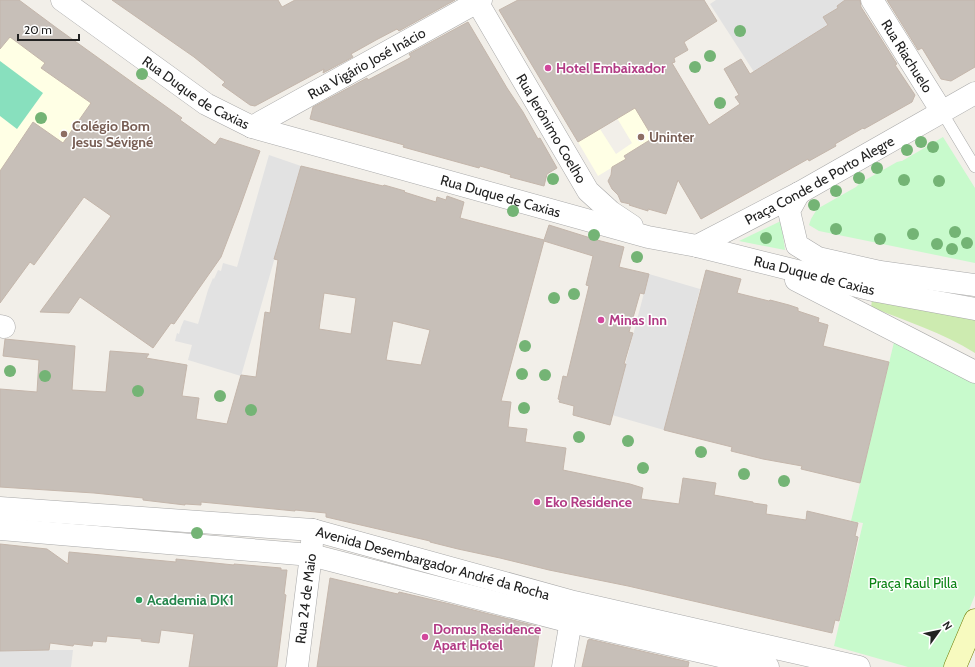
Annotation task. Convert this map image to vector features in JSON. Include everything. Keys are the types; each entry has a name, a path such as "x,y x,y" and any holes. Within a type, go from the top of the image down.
{"main road":[{"path":"955,667 975,620"}],"street":[{"name":"Rua Duque de Caxias","path":"62,0 206,104 252,127 648,236 697,246 877,291 975,309"},
{"name":"Rua Riachuelo","path":"872,0 942,112"},
{"name":"Rua Vigário José Inácio","path":"252,127 478,1"},
{"name":"Rua Jerônimo Coelho","path":"478,1 588,191 611,212 648,236"},
{"name":"Praça Conde de Porto Alegre","path":"697,246 799,193 975,93"},
{"name":"Rua Duque de Caxias","path":"799,193 789,211 797,245 818,258 880,272 975,285"},
{"path":"763,263 975,372"},
{"name":"Avenida Desembargador André da Rocha","path":"0,508 313,530 573,612 768,667"},
{"name":"Avenida Desembargador André da Rocha","path":"0,529 311,555 573,612 859,667"},
{"name":"Rua 24 de Maio","path":"297,667 313,530"},
{"path":"563,667 573,612"}],"lane":[{"path":"942,112 975,167"}],"shaded area":[{"name":"Colégio Bom Jesus Sévigné","path":"0,0 58,29 155,98 34,265 4,244 0,250"},
{"path":"716,0 856,0 860,5 754,72 710,4"},
{"name":"Uninter","path":"635,108 662,152 641,145 624,156 626,159 598,176 578,142 600,129 616,154 632,143 617,118"},
{"path":"269,155 301,166 241,376 188,360 192,345 175,341 177,333 179,334 184,320 198,324 208,290 218,270 221,271 223,263 237,267"},
{"path":"649,274 700,289 664,430 612,415"},
{"path":"73,650 71,667 0,667 0,651"}],"green space":[{"path":"0,61 43,93 17,129 0,116"},
{"path":"943,137 975,188 975,263 819,231 809,225 817,209 856,187 860,183"},
{"path":"781,221 785,250 739,241"},
{"path":"873,294 975,313 975,353 937,333 871,307"},
{"name":"Praça Raul Pilla","path":"895,338 975,380 975,595 946,667 908,667 834,646 863,523 851,521"}],"building":[{"path":"0,0 19,0 182,118 180,120 215,145 220,138 260,151 221,257 174,324 171,323 153,348 80,297 69,313 40,312 111,216 84,197 34,265 30,262 0,303 0,171 33,122 63,143 91,103 41,68 45,63 10,37 0,49"},
{"path":"112,0 278,0 282,7 295,0 455,0 399,31 397,29 376,40 351,54 353,57 323,73 324,69 255,106 250,105 222,85 225,82 194,57"},
{"path":"518,0 704,0 717,21 684,42 688,50 674,58 675,62 672,63 709,125 740,104 735,97 739,95 724,69 741,59 750,74 828,25 823,17 838,8 837,6 845,0 860,0 861,7 897,64 895,65 915,95 912,102 835,144 836,146 809,161 808,159 701,219 678,180 666,214 648,209 648,211 621,202 608,181 611,175 612,167 626,159 624,156 653,138 635,108 578,142 499,10"},
{"path":"887,0 975,0 975,67 951,81 941,79 922,48 918,50"},
{"path":"468,22 557,168 547,174 544,186 510,177 511,175 480,166 479,168 403,147 404,145 310,119 313,107 367,78 368,80 408,59 411,57 409,54"},
{"path":"301,166 384,185 436,202 437,197 446,200 447,196 464,202 460,218 544,240 549,225 624,247 619,267 649,274 644,294 640,293 629,332 633,333 624,364 626,364 610,425 573,415 574,406 559,402 560,400 558,399 563,376 567,377 589,286 586,285 593,256 544,241 501,401 511,402 508,427 527,429 525,442 566,448 563,470 643,488 641,499 679,504 683,478 716,483 714,495 767,505 766,514 806,520 807,511 858,523 855,536 858,537 846,592 839,621 835,620 832,633 458,549 326,517 326,513 201,502 201,505 185,505 143,500 143,498 94,493 0,487 0,389 37,392 39,360 3,356 5,339 75,346 72,390 106,392 110,351 149,354 146,358 187,365 182,396 199,398 196,419 227,424 241,375 256,377 265,312 270,313 278,260 274,259","holes":["324,293 356,298 351,334 319,329","393,321 430,330 421,365 386,360"]},
{"path":"706,270 741,279 737,293 789,305 798,308 798,311 819,318 818,322 828,325 823,346 889,362 860,483 801,469 802,466 763,459 731,451 732,447 664,430"},
{"path":"0,544 47,549 68,564 69,552 176,562 176,559 281,568 281,570 287,570 284,594 286,595 277,667 189,667 194,634 161,630 159,643 141,641 142,639 107,636 106,642 93,641 92,646 74,644 73,646 50,643 49,650 0,651"},
{"path":"330,578 398,594 399,592 540,627 534,667 317,667"},
{"path":"589,639 689,662 688,667 582,667"}],"place":[{"name":"Hotel Embaixador","path":"548,68"},
{"name":"Colégio Bom Jesus Sévigné","path":"64,134"},
{"name":"Uninter","path":"641,137"},
{"name":"Minas Inn","path":"601,320"},
{"name":"Eko Residence","path":"537,502"},
{"name":"Academia DK1","path":"139,600"},
{"name":"Domus Residence Apart Hotel","path":"425,637"}]}
